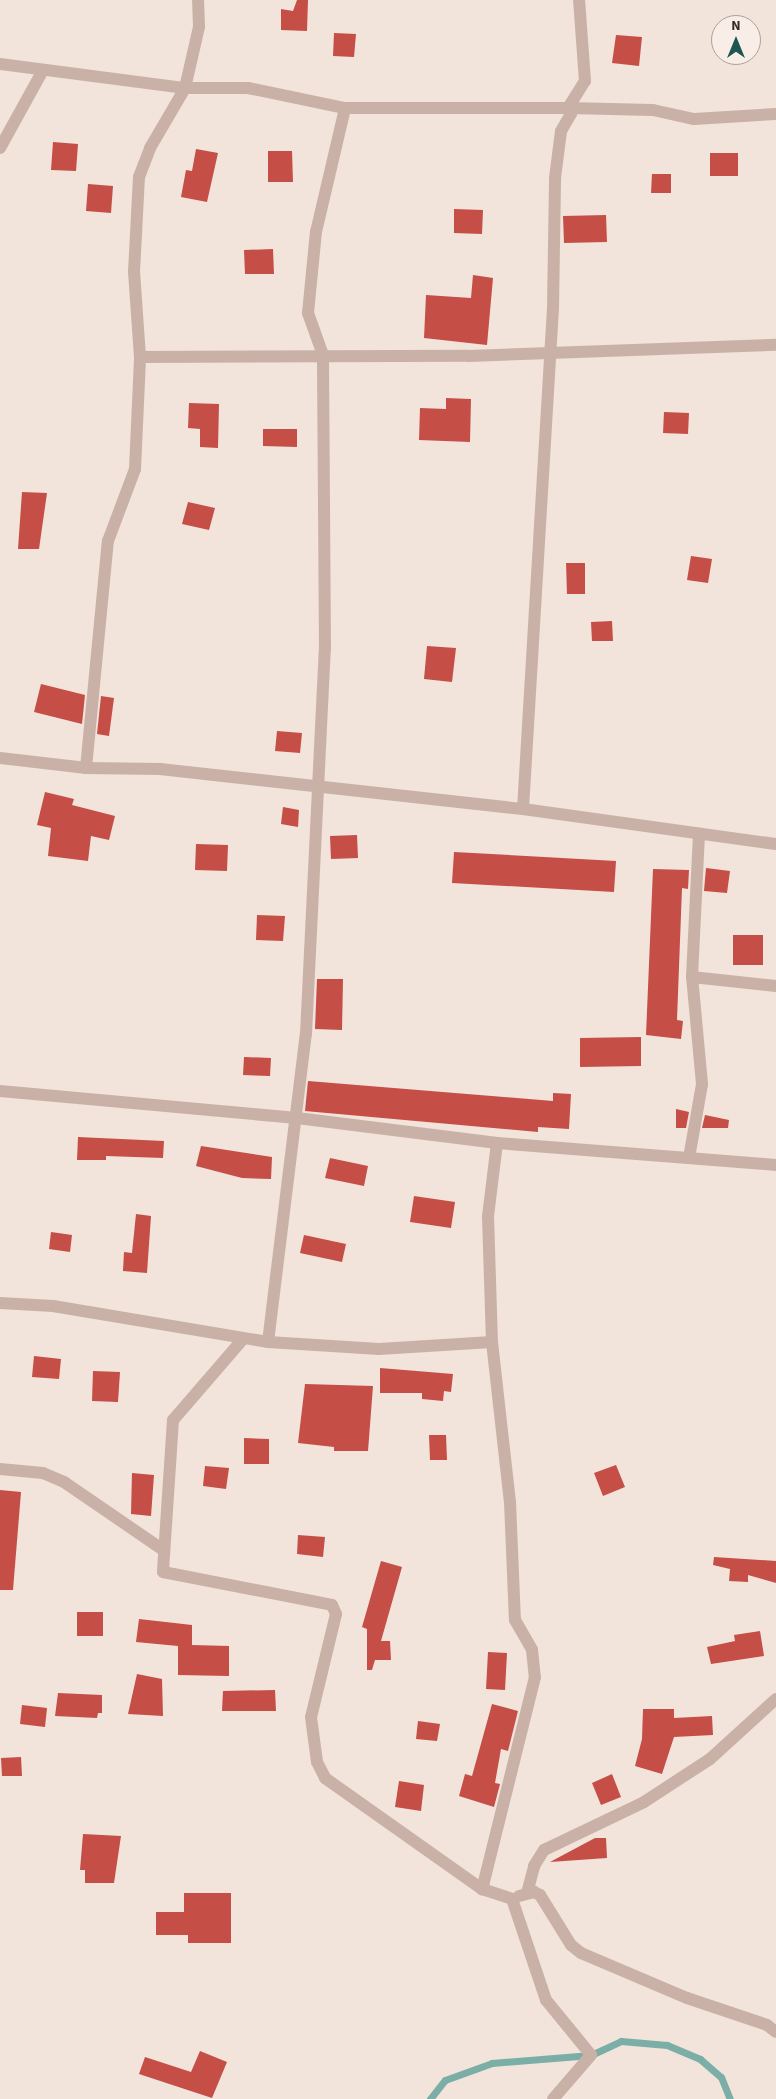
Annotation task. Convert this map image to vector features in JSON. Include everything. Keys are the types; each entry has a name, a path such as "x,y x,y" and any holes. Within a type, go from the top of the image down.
{"street":[{"path":"86,768 108,541 135,469 140,357 134,272 139,177 150,148 185,88 199,28 198,0"},
{"path":"568,108 585,81 579,0"},
{"path":"0,64 42,72 185,88 248,88 345,108 653,110 694,118 776,114"},
{"path":"0,148 42,72"},
{"path":"268,1342 306,1034 316,789 325,649 323,355 308,313 316,232 345,108"},
{"path":"523,810 549,354 555,178 561,131 571,114 568,108"},
{"path":"140,357 549,354 776,345"},
{"path":"0,758 86,768 160,770 316,789 523,810 699,836 776,844"},
{"path":"689,1158 702,1084 692,978 699,836"},
{"path":"692,978 776,986"},
{"path":"0,1091 297,1118 497,1142 776,1165"},
{"path":"482,1889 535,1676 532,1650 515,1620 510,1502 492,1342 488,1216 497,1142"},
{"path":"0,1303 53,1306 268,1342 379,1349 492,1342"},
{"path":"243,1339 173,1420 162,1549 163,1572 170,1577 332,1606 336,1614 310,1716 317,1762 325,1778 482,1889 512,1899 527,1893 540,1895 571,1945 581,1953 686,1998 767,2025 776,2032"},
{"path":"0,1469 44,1473 64,1482 162,1549"},
{"path":"527,1893 534,1866 544,1850 644,1802 710,1760 776,1699"},
{"path":"512,1899 546,2000 591,2055 553,2099"}],"building":[{"path":"297,0 308,0 307,31 281,30 281,9 293,11"},
{"path":"334,33 356,34 354,57 333,56"},
{"path":"616,35 642,37 639,66 612,63"},
{"path":"53,142 78,144 76,171 51,170"},
{"path":"196,149 218,153 207,202 181,197 186,170 192,171"},
{"path":"268,151 292,151 293,182 268,182"},
{"path":"710,153 738,153 738,176 710,176"},
{"path":"652,174 671,174 671,193 651,193"},
{"path":"88,184 113,186 111,213 86,211"},
{"path":"454,209 483,210 482,234 454,233"},
{"path":"606,215 607,242 564,243 563,216"},
{"path":"273,249 274,274 245,274 244,250"},
{"path":"473,275 493,278 487,345 424,338 426,295 471,298"},
{"path":"446,398 471,399 470,442 419,440 420,408 446,409"},
{"path":"189,403 219,404 218,448 200,447 200,429 188,428"},
{"path":"664,412 689,413 688,434 663,433"},
{"path":"263,429 297,429 297,447 263,446"},
{"path":"22,492 47,493 39,549 18,549"},
{"path":"188,502 215,508 209,530 182,524"},
{"path":"691,556 712,559 708,583 687,580"},
{"path":"566,563 585,563 585,594 567,594"},
{"path":"612,621 613,641 592,641 591,622"},
{"path":"427,646 456,648 452,682 424,679"},
{"path":"41,684 85,695 82,724 34,712"},
{"path":"101,696 114,698 109,736 97,734"},
{"path":"277,731 302,733 300,753 275,751"},
{"path":"45,792 74,799 72,805 115,816 109,840 91,836 88,861 48,856 51,828 37,825"},
{"path":"283,807 299,810 298,827 281,824"},
{"path":"357,835 358,858 331,859 330,836"},
{"path":"196,844 228,845 227,871 195,870"},
{"path":"454,852 616,861 614,892 452,883"},
{"path":"706,868 730,871 727,893 704,891"},
{"path":"653,869 689,870 688,889 682,888 677,1020 683,1021 681,1039 646,1035"},
{"path":"257,915 285,916 283,941 256,940"},
{"path":"733,935 763,935 763,965 733,965"},
{"path":"317,979 343,979 342,1030 315,1029"},
{"path":"641,1037 641,1066 580,1067 580,1038"},
{"path":"244,1057 271,1058 270,1076 243,1075"},
{"path":"308,1081 553,1101 553,1093 571,1094 569,1129 538,1127 538,1132 305,1111"},
{"path":"676,1109 689,1112 686,1128 676,1128"},
{"path":"705,1115 729,1120 728,1128 702,1128"},
{"path":"78,1137 164,1141 163,1158 106,1156 106,1160 77,1160"},
{"path":"201,1146 272,1157 271,1179 242,1178 196,1166"},
{"path":"330,1158 368,1166 364,1186 325,1178"},
{"path":"414,1196 455,1202 451,1228 410,1222"},
{"path":"136,1214 151,1216 147,1273 123,1271 124,1252 132,1253"},
{"path":"51,1232 72,1235 70,1252 49,1249"},
{"path":"304,1235 346,1244 342,1262 300,1253"},
{"path":"34,1356 61,1359 59,1379 32,1377"},
{"path":"380,1368 453,1374 451,1392 444,1391 443,1401 422,1399 422,1393 380,1393"},
{"path":"93,1371 120,1372 118,1402 92,1401"},
{"path":"305,1384 373,1386 368,1451 334,1451 334,1447 298,1443"},
{"path":"429,1435 446,1435 447,1460 430,1460"},
{"path":"244,1438 269,1439 269,1464 244,1464"},
{"path":"616,1465 625,1487 603,1496 594,1473"},
{"path":"205,1466 229,1468 226,1489 203,1486"},
{"path":"132,1473 154,1475 151,1516 131,1514"},
{"path":"0,1490 21,1492 13,1590 0,1590"},
{"path":"298,1535 325,1537 323,1557 297,1554"},
{"path":"714,1557 776,1561 776,1583 748,1575 748,1582 729,1581 730,1569 713,1565"},
{"path":"381,1561 402,1567 381,1641 390,1641 391,1660 375,1660 372,1670 367,1670 367,1629 362,1627"},
{"path":"77,1612 103,1612 103,1636 77,1636"},
{"path":"139,1619 192,1625 192,1645 229,1646 229,1676 178,1675 178,1646 136,1642"},
{"path":"760,1631 764,1656 711,1664 707,1647 735,1641 734,1635"},
{"path":"488,1652 507,1653 505,1690 486,1689"},
{"path":"137,1674 162,1679 163,1716 128,1714"},
{"path":"275,1690 276,1711 222,1711 223,1691"},
{"path":"58,1693 102,1695 102,1713 98,1713 97,1718 55,1716"},
{"path":"492,1704 518,1711 508,1751 501,1749 495,1783 500,1784 494,1807 459,1796 465,1774 472,1776"},
{"path":"22,1705 47,1708 45,1727 20,1724"},
{"path":"643,1709 674,1709 674,1718 712,1716 713,1735 674,1737 662,1774 635,1766 642,1739"},
{"path":"418,1721 440,1724 437,1741 416,1739"},
{"path":"21,1757 22,1776 2,1776 1,1758"},
{"path":"612,1774 621,1797 601,1805 592,1783"},
{"path":"399,1781 424,1785 421,1811 395,1807"},
{"path":"83,1834 121,1836 114,1883 85,1883 85,1870 80,1870"},
{"path":"595,1838 606,1838 607,1858 550,1862"},
{"path":"184,1893 231,1893 231,1943 188,1943 188,1935 156,1935 156,1912 184,1912"},
{"path":"200,2051 227,2062 212,2098 139,2074 145,2057 191,2072"}],"waterway":[{"path":"430,2099 445,2080 492,2063 591,2055 621,2041 667,2045 700,2059 721,2077 730,2099"}]}
